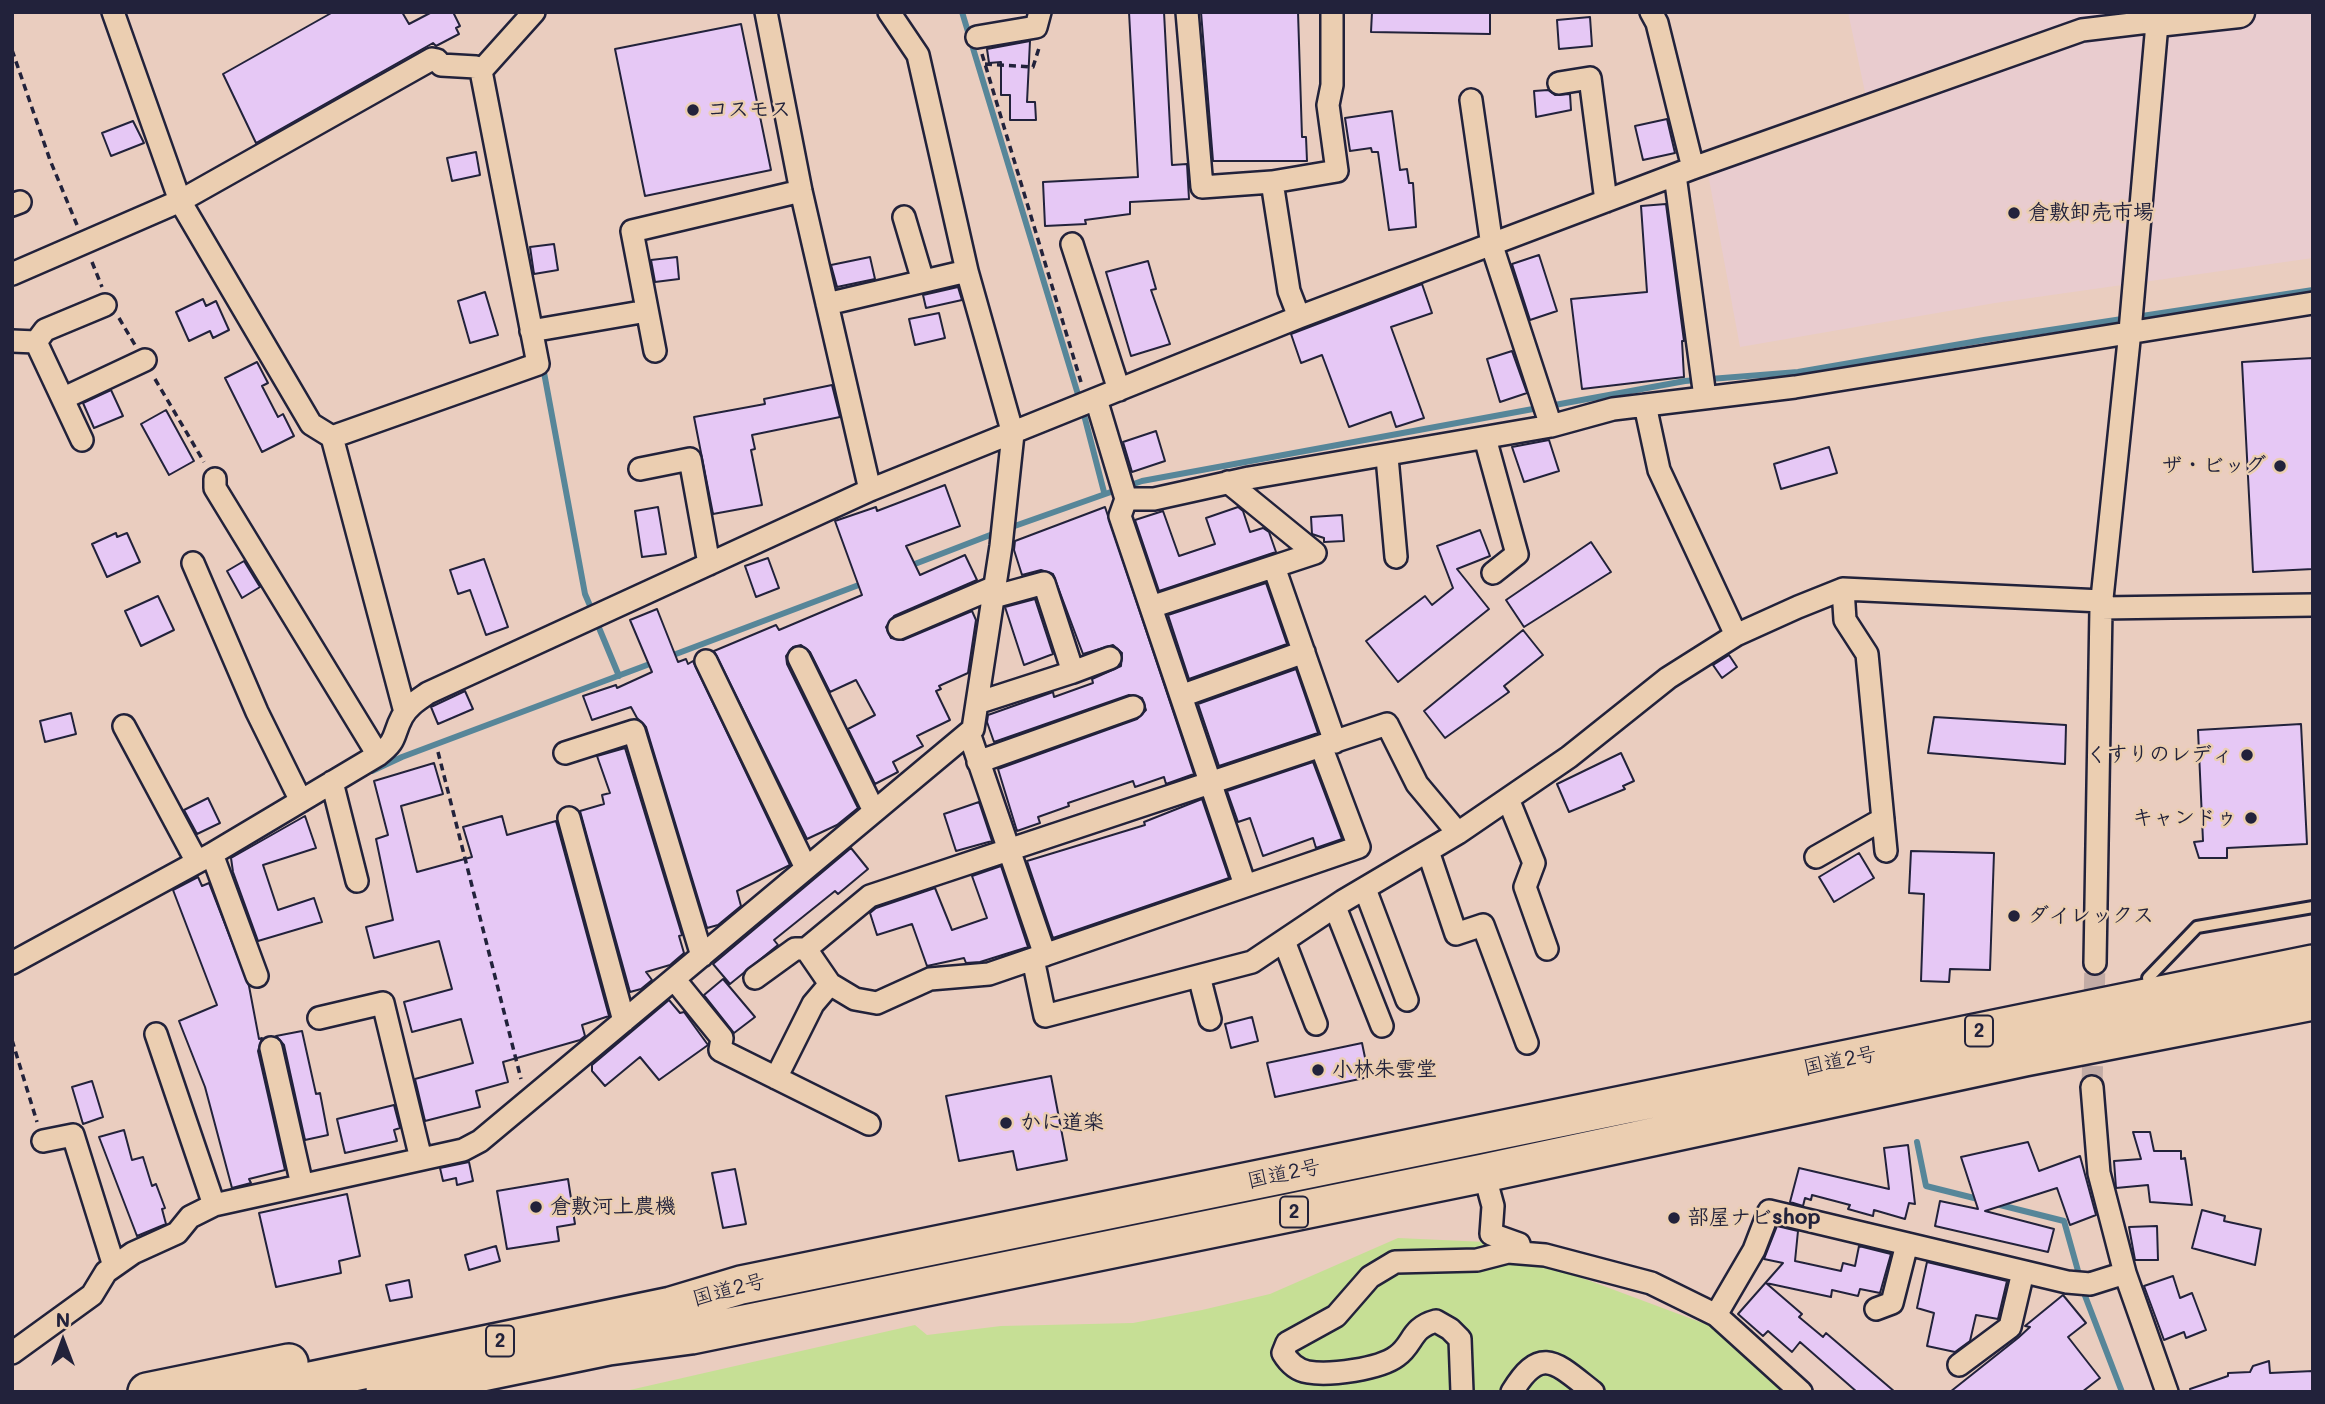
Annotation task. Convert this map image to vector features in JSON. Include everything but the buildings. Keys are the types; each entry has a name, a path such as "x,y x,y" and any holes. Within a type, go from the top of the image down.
{"highway":[{"path":"1646,1101 1969,1015 2313,944"},
{"name":"国道2号","path":"257,1392 671,1306 741,1285 2313,964"},
{"name":"国道2号","path":"385,1392 609,1346 691,1335 2313,1001"},
{"path":"1896,1085 1947,1093 2313,1025"},
{"path":"147,1392 658,1291 741,1285"},
{"path":"494,1392 618,1365 691,1335"}],"street":[{"path":"113,12 180,201 311,424 332,437 405,712"},
{"path":"481,71 534,12"},
{"path":"766,12 801,191 870,490"},
{"path":"12,1353 92,1295 106,1272 114,1266 141,1248 177,1233 190,1217 214,1205 463,1150 480,1141 973,729 994,592 1013,434 967,271 918,55 889,12"},
{"path":"977,37 1036,27 1040,12"},
{"path":"1187,12 1202,187 1272,183 1337,171 1328,105 1332,85 1332,12"},
{"path":"1651,12 1657,23 1684,171 1704,397"},
{"path":"12,963 205,858 377,755 394,743 405,712 428,693 870,490 1299,317 1684,171 2082,30 2157,17 2239,12"},
{"path":"2095,963 2101,605 2131,322 2157,17"},
{"path":"12,274 180,201 432,60 438,60 441,65 476,67 481,71 537,364 332,437"},
{"path":"1559,83 1590,78 1606,201"},
{"path":"1471,100 1492,246 1550,426"},
{"path":"1272,183 1289,291 1299,317"},
{"path":"654,351 632,231 801,191"},
{"path":"904,217 923,281"},
{"path":"1072,244 1119,390"},
{"path":"827,304 967,271"},
{"path":"36,342 46,330 108,303"},
{"path":"1126,499 1154,499 1228,482 1387,457 1550,426 1613,409 1795,387 2131,322 2313,303"},
{"path":"531,331 647,311"},
{"path":"12,341 36,342"},
{"path":"36,342 82,440"},
{"path":"64,398 145,360"},
{"path":"1086,403 1126,499 1120,516 1245,885"},
{"path":"1645,405 1659,470 1736,635"},
{"path":"1485,438 1517,554 1493,573"},
{"path":"1387,457 1396,557"},
{"path":"640,469 690,458 709,564"},
{"path":"215,479 215,488 377,755"},
{"path":"1151,607 1315,553 1228,482"},
{"path":"193,563 257,712 301,801"},
{"path":"806,949 830,984 855,999 877,1003 930,979 989,974 1245,885 1264,882 1359,847 1304,652 1274,566"},
{"path":"899,628 994,592 1044,583 1073,672"},
{"path":"1843,589 1845,620 1867,654 1886,851"},
{"path":"969,733 1008,850 1039,957 1045,1016 1252,962 1335,906 1458,833 1569,757 1668,678 1736,635 1843,589 2101,605 2313,605"},
{"path":"1181,696 1304,652"},
{"path":"799,658 874,811"},
{"path":"977,703 1110,659"},
{"path":"706,660 806,868"},
{"path":"978,762 1133,707"},
{"path":"755,978 795,949 806,949 870,896 1387,724 1417,784 1458,833"},
{"path":"124,726 205,858 257,976"},
{"path":"565,753 634,731 702,956"},
{"path":"332,782 357,881"},
{"path":"1508,799 1534,863 1525,887 1546,949"},
{"path":"569,818 624,1021"},
{"path":"1816,857 1883,820"},
{"path":"1428,851 1456,934 1483,925 1527,1043"},
{"path":"1365,889 1407,1000"},
{"path":"1335,906 1382,1026"},
{"path":"1284,941 1316,1024"},
{"path":"1199,976 1210,1019"},
{"path":"674,979 722,1038 720,1051 869,1124"},
{"path":"776,1078 813,1004 830,984"},
{"path":"319,1018 383,1003 421,1160"},
{"path":"156,1034 214,1205"},
{"path":"271,1048 302,1185"},
{"path":"2092,1087 2099,1173 2125,1273 2167,1392"},
{"path":"43,1141 73,1135 114,1266"},
{"path":"1484,1173 1493,1206 1491,1234 1519,1244 1522,1254"},
{"path":"1716,1315 1754,1250 1769,1211 2023,1272 2080,1283 2125,1273"},
{"path":"1876,1310 1892,1303 1907,1244"},
{"path":"1462,1392 1460,1339 1436,1321 1422,1325 1400,1355 1382,1365 1307,1372 1290,1365 1283,1353 1287,1343 1336,1316 1370,1277 1395,1262 1477,1260 1508,1252 1545,1255 1651,1283 1716,1315 1801,1392"},
{"path":"1959,1365 2010,1326 2023,1272"},
{"path":"1512,1392 1526,1369 1536,1362 1549,1363 1567,1372 1593,1392"}],"lane":[{"path":"2148,978 2197,927 2313,908"}],"path":[{"path":"977,37 1086,403"},
{"path":"12,50 50,160 108,303 215,479"},
{"path":"438,752 527,1102"},
{"path":"12,1040 43,1141"}],"shaded area":[{"name":"倉敷卸売市場","path":"1848,12 2313,12 2313,258 1995,303 1740,347 1707,168 1869,111"}],"green space":[{"path":"1398,1238 1486,1242 1716,1328 1790,1392 621,1392 915,1325 927,1335 1001,1326 1133,1323 1202,1310 1270,1294"}],"waterway":[{"path":"962,12 1083,411 1104,492"},
{"path":"1009,528 1142,481 1685,381 1798,372 1984,340 2313,290"},
{"path":"543,367 585,594 591,608"},
{"path":"907,567 998,532"},
{"path":"668,657 864,583"},
{"path":"597,623 619,676"},
{"path":"372,771 402,757 655,662"},
{"path":"1917,1142 1926,1186 1982,1200"},
{"path":"1996,1204 2064,1221 2080,1278"},
{"path":"2082,1288 2122,1392"}],"tunnel":[{"path":"2092,1087 2095,963"}],"place":[{"name":"コスモス","path":"693,110"},
{"name":"倉敷卸売市場","path":"2014,213"},
{"name":"ザ・ビッグ","path":"2280,466"},
{"name":"くすりのレディ","path":"2247,755"},
{"name":"キャンドゥ","path":"2251,818"},
{"name":"ダイレックス","path":"2014,916"},
{"name":"小林朱雲堂","path":"1318,1070"},
{"name":"かに道楽","path":"1006,1123"},
{"name":"倉敷河上農機","path":"536,1207"},
{"name":"部屋ナビshop","path":"1674,1218"}]}
